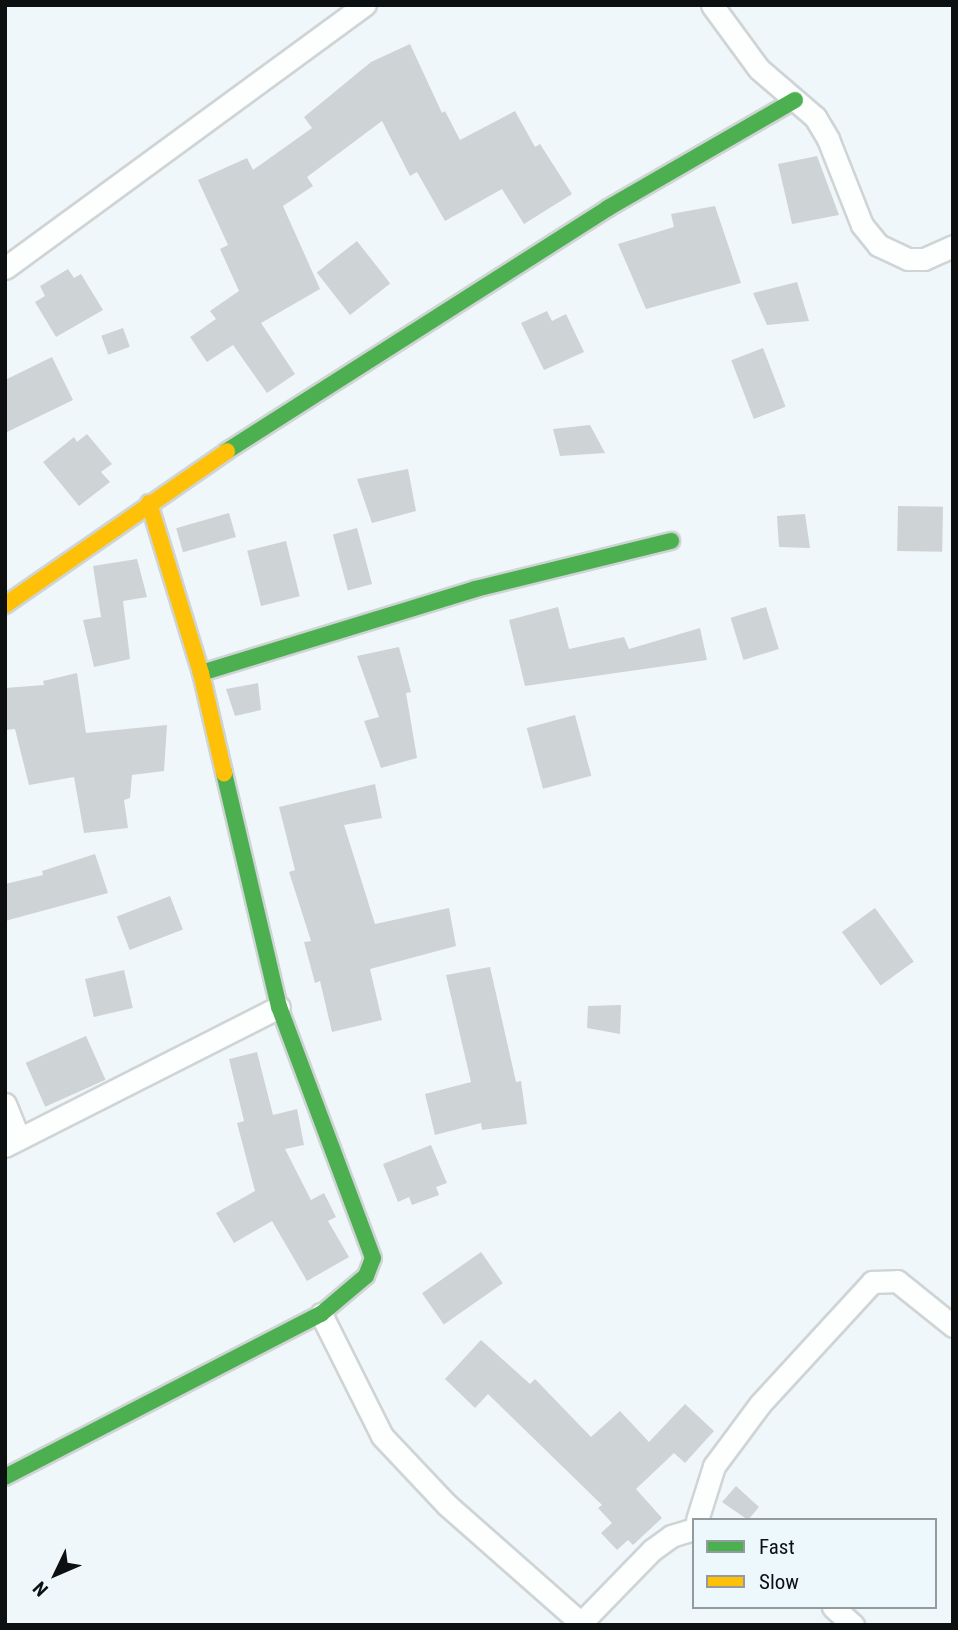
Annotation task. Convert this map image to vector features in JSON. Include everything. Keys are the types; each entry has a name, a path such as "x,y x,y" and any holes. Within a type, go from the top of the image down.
{"street":[{"path":"5,268 365,5"},
{"path":"712,5 737,45 815,117 828,139 862,225 878,245 908,259 925,259 953,246"},
{"path":"5,605 268,422 608,208 795,100"},
{"path":"5,1477 321,1314 366,1276 373,1258 279,1007 201,673 149,503"},
{"path":"201,673 475,589 671,541"},
{"path":"5,1104 12,1142 279,1007"},
{"path":"698,1518 714,1466 760,1404 872,1282 897,1281 953,1326"},
{"path":"321,1314 382,1436 446,1504 580,1624 652,1550 671,1536 692,1530"},
{"path":"835,1609 853,1625"}],"building":[{"path":"410,44 442,113 445,111 460,140 515,111 535,147 540,144 572,194 524,224 502,189 445,221 417,172 410,176 382,121 307,177 313,186 283,206 320,289 261,323 295,374 267,393 233,345 207,362 190,337 216,319 210,311 239,291 220,249 228,245 198,180 247,158 253,170 312,128 304,117 371,62"},
{"path":"817,156 839,215 792,224 778,164"},
{"path":"715,206 741,283 646,309 618,244 674,227 671,214"},
{"path":"357,241 390,284 350,315 317,272"},
{"path":"68,269 74,278 81,274 103,310 56,337 35,302 45,296 40,286"},
{"path":"797,282 809,321 767,325 753,293"},
{"path":"547,311 552,321 566,314 584,352 544,370 521,323"},
{"path":"123,328 130,347 108,355 101,336"},
{"path":"763,348 786,407 754,419 731,360"},
{"path":"52,357 73,400 5,433 5,380"},
{"path":"590,425 605,453 560,456 553,429"},
{"path":"87,434 112,464 101,472 110,482 79,506 43,462 74,437 77,442"},
{"path":"408,469 416,511 372,523 357,479"},
{"path":"898,506 943,507 942,552 897,551"},
{"path":"229,513 236,537 183,552 176,528"},
{"path":"805,514 810,548 779,547 777,516"},
{"path":"357,528 372,584 348,590 333,534"},
{"path":"286,541 300,596 261,606 247,551"},
{"path":"137,559 147,597 123,601 130,659 94,667 83,620 101,617 93,566"},
{"path":"558,607 569,649 624,637 629,649 700,628 707,660 525,686 509,620"},
{"path":"766,607 779,649 743,660 731,618"},
{"path":"399,647 411,692 406,693 417,758 381,768 364,721 379,717 357,656"},
{"path":"77,673 86,733 167,725 164,771 132,775 130,798 124,800 128,828 84,833 74,777 29,785 15,729 5,730 5,688 44,685 43,681"},
{"path":"258,683 261,710 235,716 226,689"},
{"path":"575,715 591,776 543,789 527,728"},
{"path":"375,784 382,818 344,825 375,924 449,908 456,946 370,969 382,1020 332,1032 320,981 315,983 304,942 311,941 289,872 295,870 279,807"},
{"path":"95,854 108,893 5,921 5,884 43,875 42,871"},
{"path":"170,896 183,930 130,950 117,916"},
{"path":"875,908 914,961 881,985 842,932"},
{"path":"490,967 516,1082 521,1081 527,1124 482,1130 481,1123 435,1135 425,1094 471,1082 446,975"},
{"path":"124,970 133,1008 94,1017 85,979"},
{"path":"621,1005 620,1034 587,1028 588,1006"},
{"path":"86,1036 106,1080 45,1107 26,1063"},
{"path":"257,1052 273,1115 297,1109 304,1145 285,1149 311,1200 324,1193 336,1217 328,1221 349,1257 307,1281 272,1221 234,1243 216,1213 255,1191 237,1123 244,1121 229,1059"},
{"path":"431,1145 447,1183 436,1187 439,1195 412,1205 409,1197 398,1202 383,1164"},
{"path":"481,1252 503,1283 444,1324 422,1293"},
{"path":"481,1340 530,1384 535,1379 591,1437 620,1411 649,1442 685,1404 714,1431 685,1463 674,1453 636,1489 662,1518 633,1545 628,1540 617,1550 601,1533 612,1523 598,1508 602,1505 488,1394 475,1408 445,1379"},
{"path":"736,1486 759,1507 750,1518 745,1518 722,1502"}],"traffic: fast":[{"path":"227,451 608,208 795,100"},
{"path":"201,673 475,589 671,541"},
{"path":"5,1477 321,1314 366,1276 373,1258 279,1007 224,773"}],"traffic: slow":[{"path":"5,605 227,451"},
{"path":"149,503 201,673 224,773"}]}
